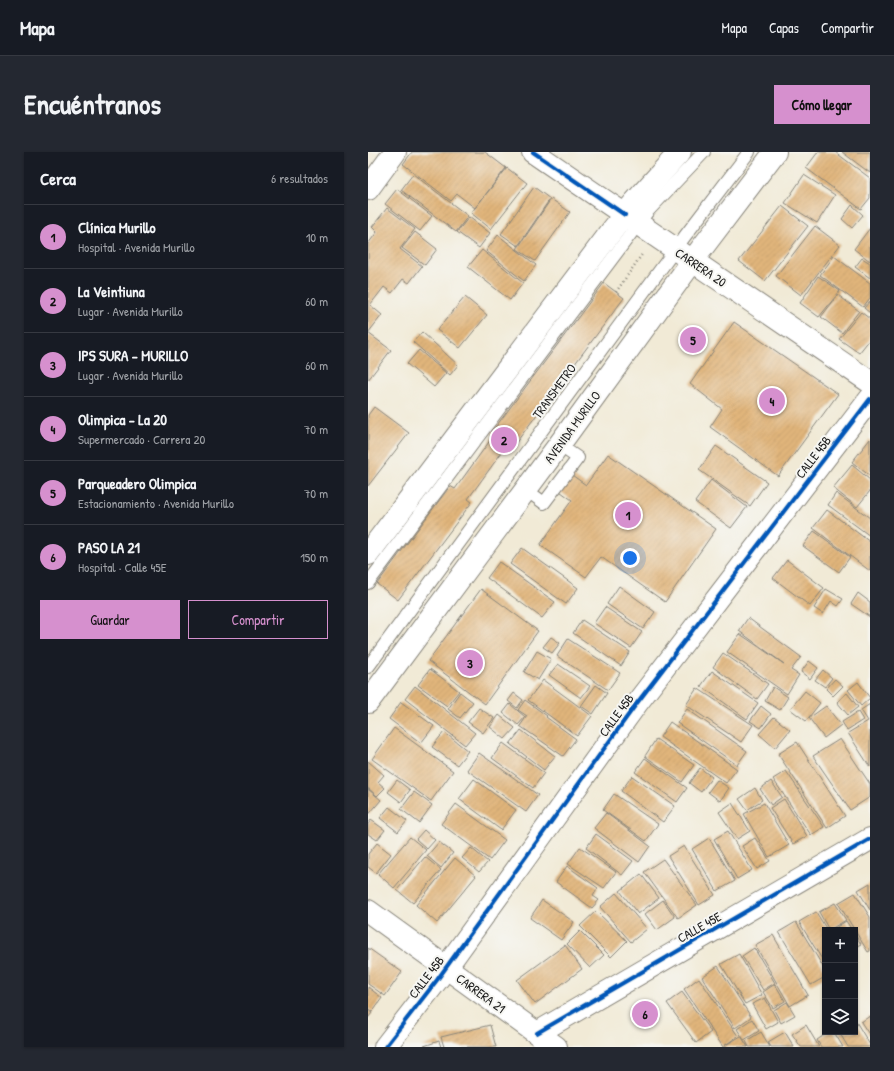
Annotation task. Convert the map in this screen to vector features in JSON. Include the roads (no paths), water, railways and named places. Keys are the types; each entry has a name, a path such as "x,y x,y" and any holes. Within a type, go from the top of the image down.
{"street":[{"path":"368,189 395,152"},
{"name":"CARRERA 20","path":"532,152 870,382"},
{"path":"368,554 632,219 680,152"},
{"name":"AVENIDA MURILLO","path":"368,702 559,445 684,255 775,152"},
{"name":"CALLE 45B","path":"385,1047 445,967 637,702 870,399"},
{"name":"CALLE 45E","path":"537,1033 870,839"},
{"name":"CARRERA 21","path":"368,911 556,1047"}],"lane":[{"path":"368,583 632,219 648,211 704,152"},
{"name":"TRANSMETRO","path":"368,667 684,255 749,152"}],"place":[{"name":"Parqueadero Olimpica","path":"693,340"},
{"name":"Olimpica - La 20","path":"772,401"},
{"name":"La Veintiuna","path":"504,440"},
{"name":"Clínica Murillo","path":"628,515"},
{"name":"IPS SURA - MURILLO","path":"470,663"},
{"name":"PASO LA 21","path":"645,1014"}]}
